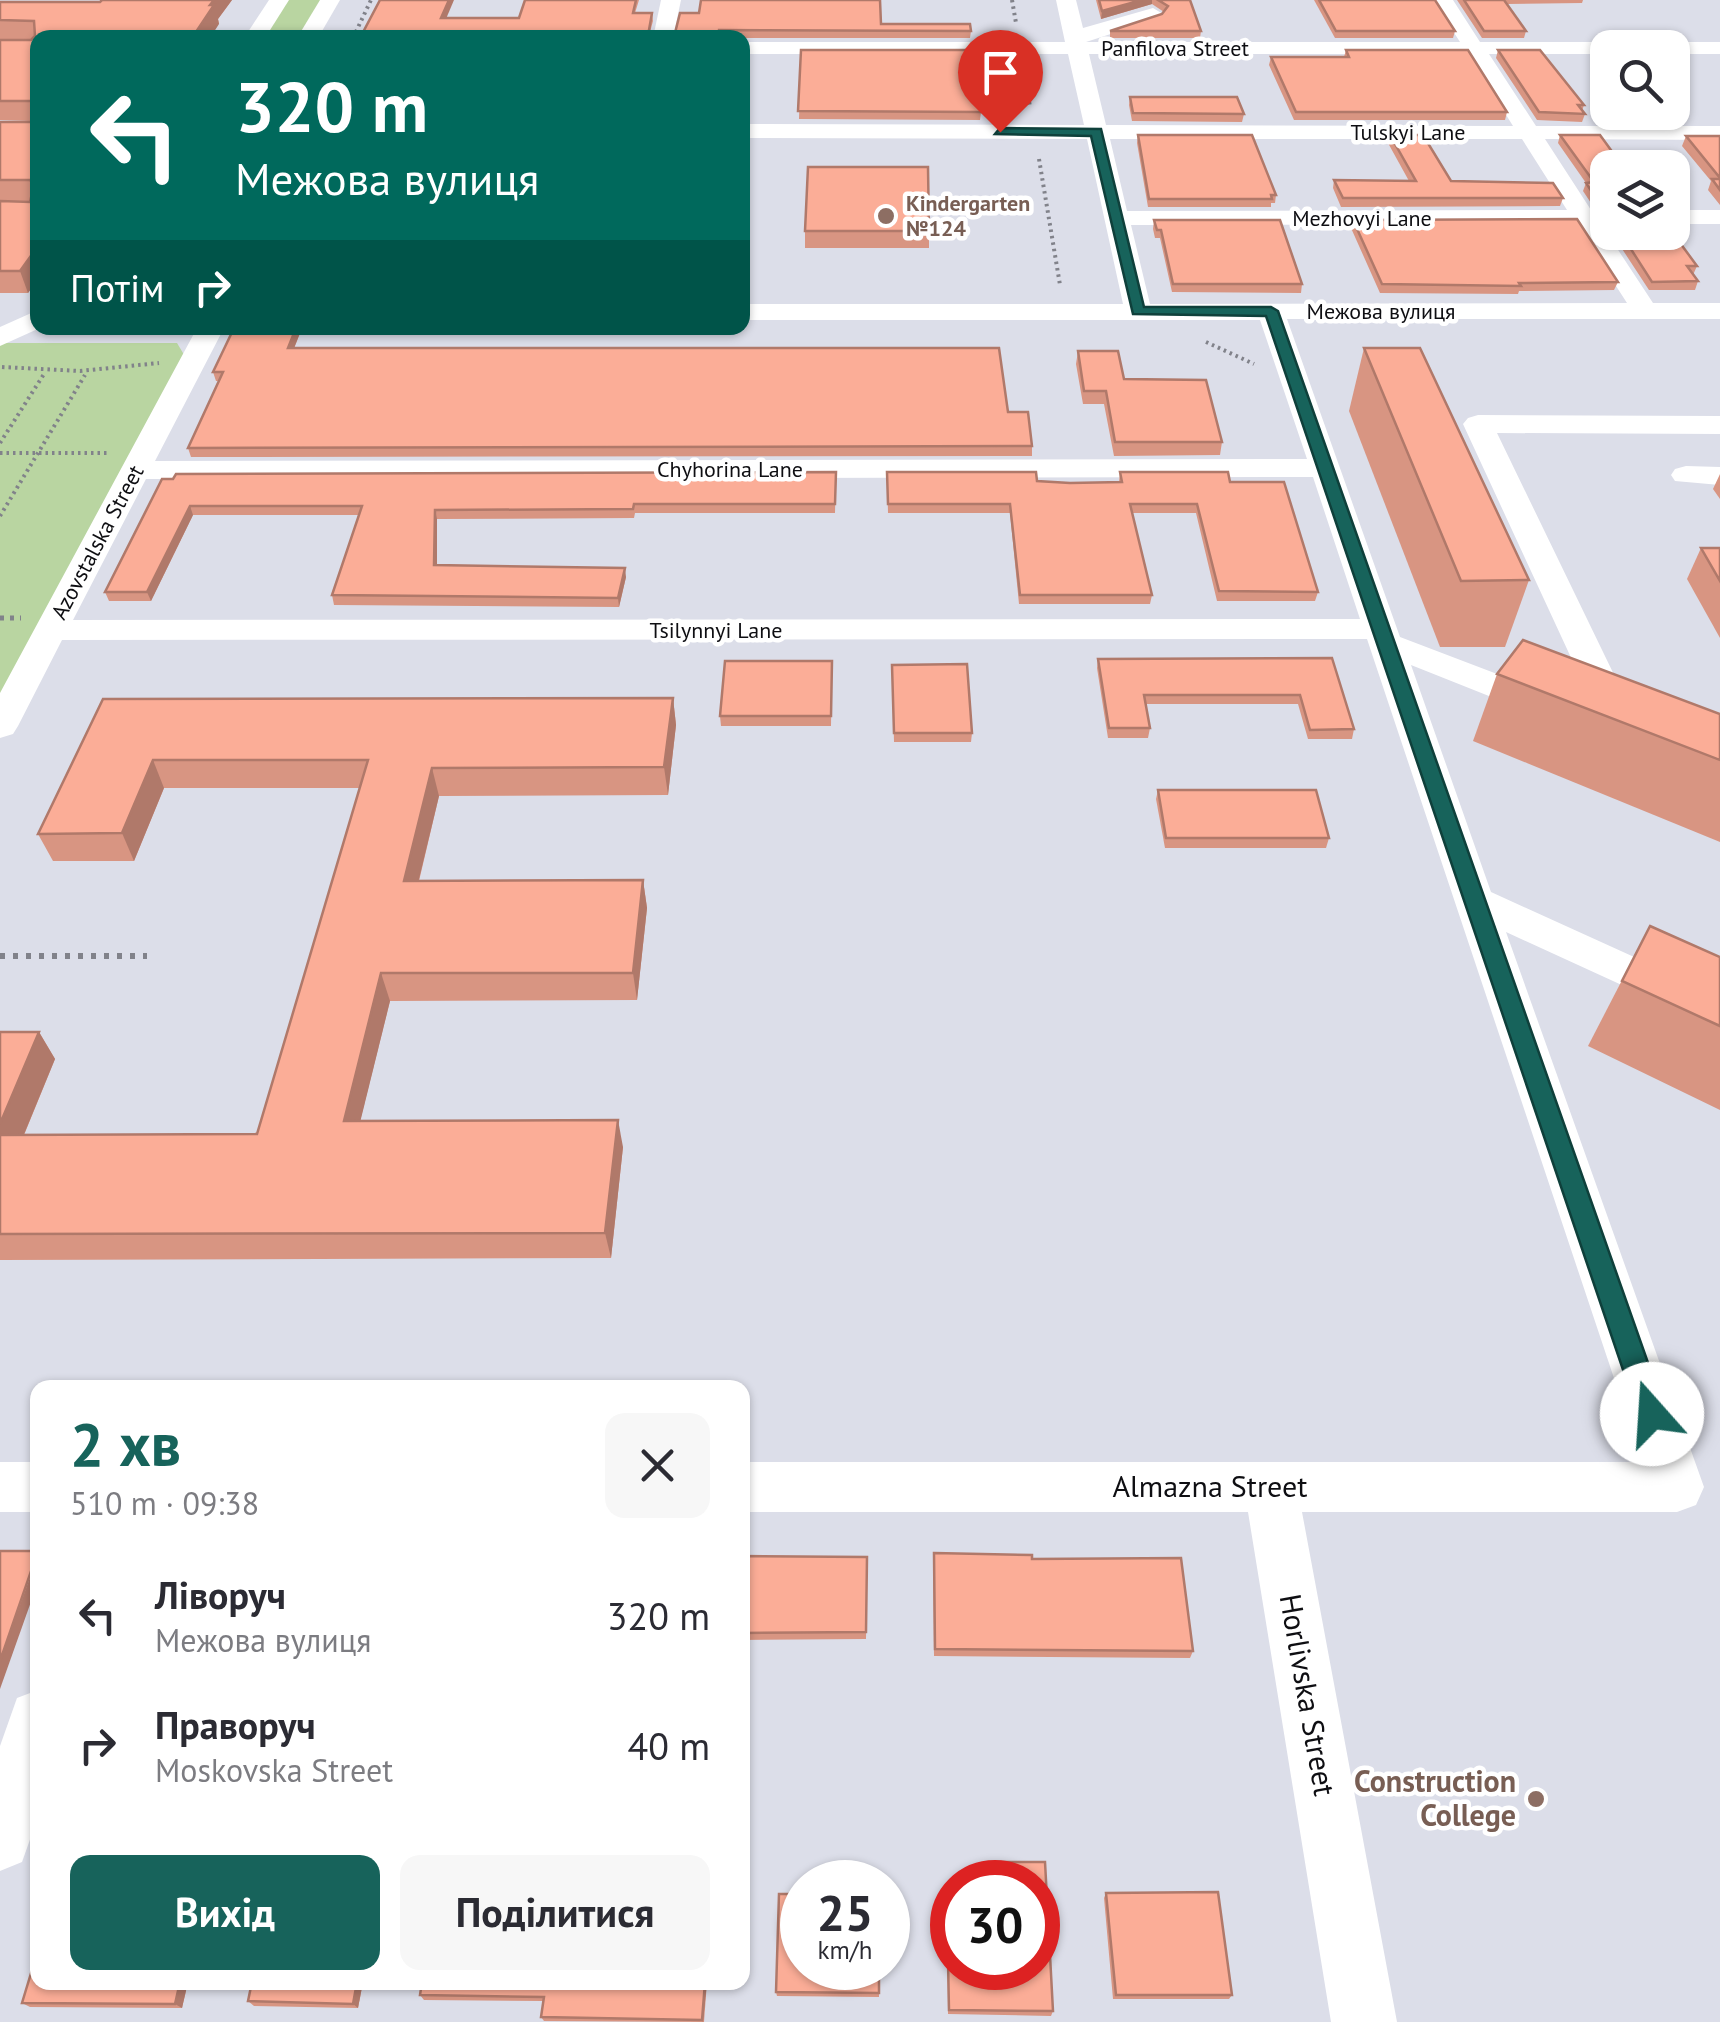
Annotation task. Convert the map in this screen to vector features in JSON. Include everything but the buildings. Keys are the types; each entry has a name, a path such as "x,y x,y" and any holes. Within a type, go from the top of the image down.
{"street":[{"path":"259,30 280,0"},
{"path":"312,30 330,0"},
{"path":"665,30 672,0"},
{"path":"1066,0 1138,311"},
{"path":"1443,0 1529,132 1590,209"},
{"path":"1076,42 1153,14"},
{"name":"Panfilova Street","path":"750,48 1076,42 1590,48"},
{"path":"1690,48 1720,48"},
{"name":"Tulskyi Lane","path":"750,132 1720,133"},
{"name":"Mezhovyi Lane","path":"1116,218 1590,217"},
{"path":"1690,217 1720,217"},
{"path":"1613,250 1644,311"},
{"path":"1271,311 1475,902 1720,1014"},
{"name":"Межова вулиця","path":"750,312 1720,311"},
{"path":"0,313 30,315"},
{"path":"0,338 30,320"},
{"path":"180,335 194,357"},
{"name":"Azovstalska Street","path":"0,726 50,630 123,462 206,335"},
{"path":"1383,636 1634,740 1478,424 1720,425"},
{"name":"Chyhorina Lane","path":"123,462 1326,468"},
{"path":"1686,476 1720,476"},
{"name":"Tsilynnyi Lane","path":"50,630 1383,636"},
{"name":"Almazna Street","path":"750,1487 1677,1487 1475,902"},
{"path":"0,1487 30,1487"},
{"name":"Horlivska Street","path":"1271,1487 1364,2022"},
{"path":"0,1840 30,1744"}],"path":[{"path":"357,30 371,0"},
{"path":"1138,311 1296,383"},
{"path":"0,367 44,374 85,374 194,357"},
{"path":"0,443 44,374"},
{"path":"0,516 85,374"},
{"path":"0,453 123,462"},
{"path":"0,956 147,956"}],"green space":[{"path":"285,0 325,0 306,30 265,30"},
{"path":"0,343 177,343 186,358 0,709"}],"place":[{"name":"Kindergarten №124","path":"886,216"},
{"name":"Construction College","path":"1536,1799"}],"route":[{"path":"1000,132 1096,132 1138,311 1271,311 1652,1414"}]}
